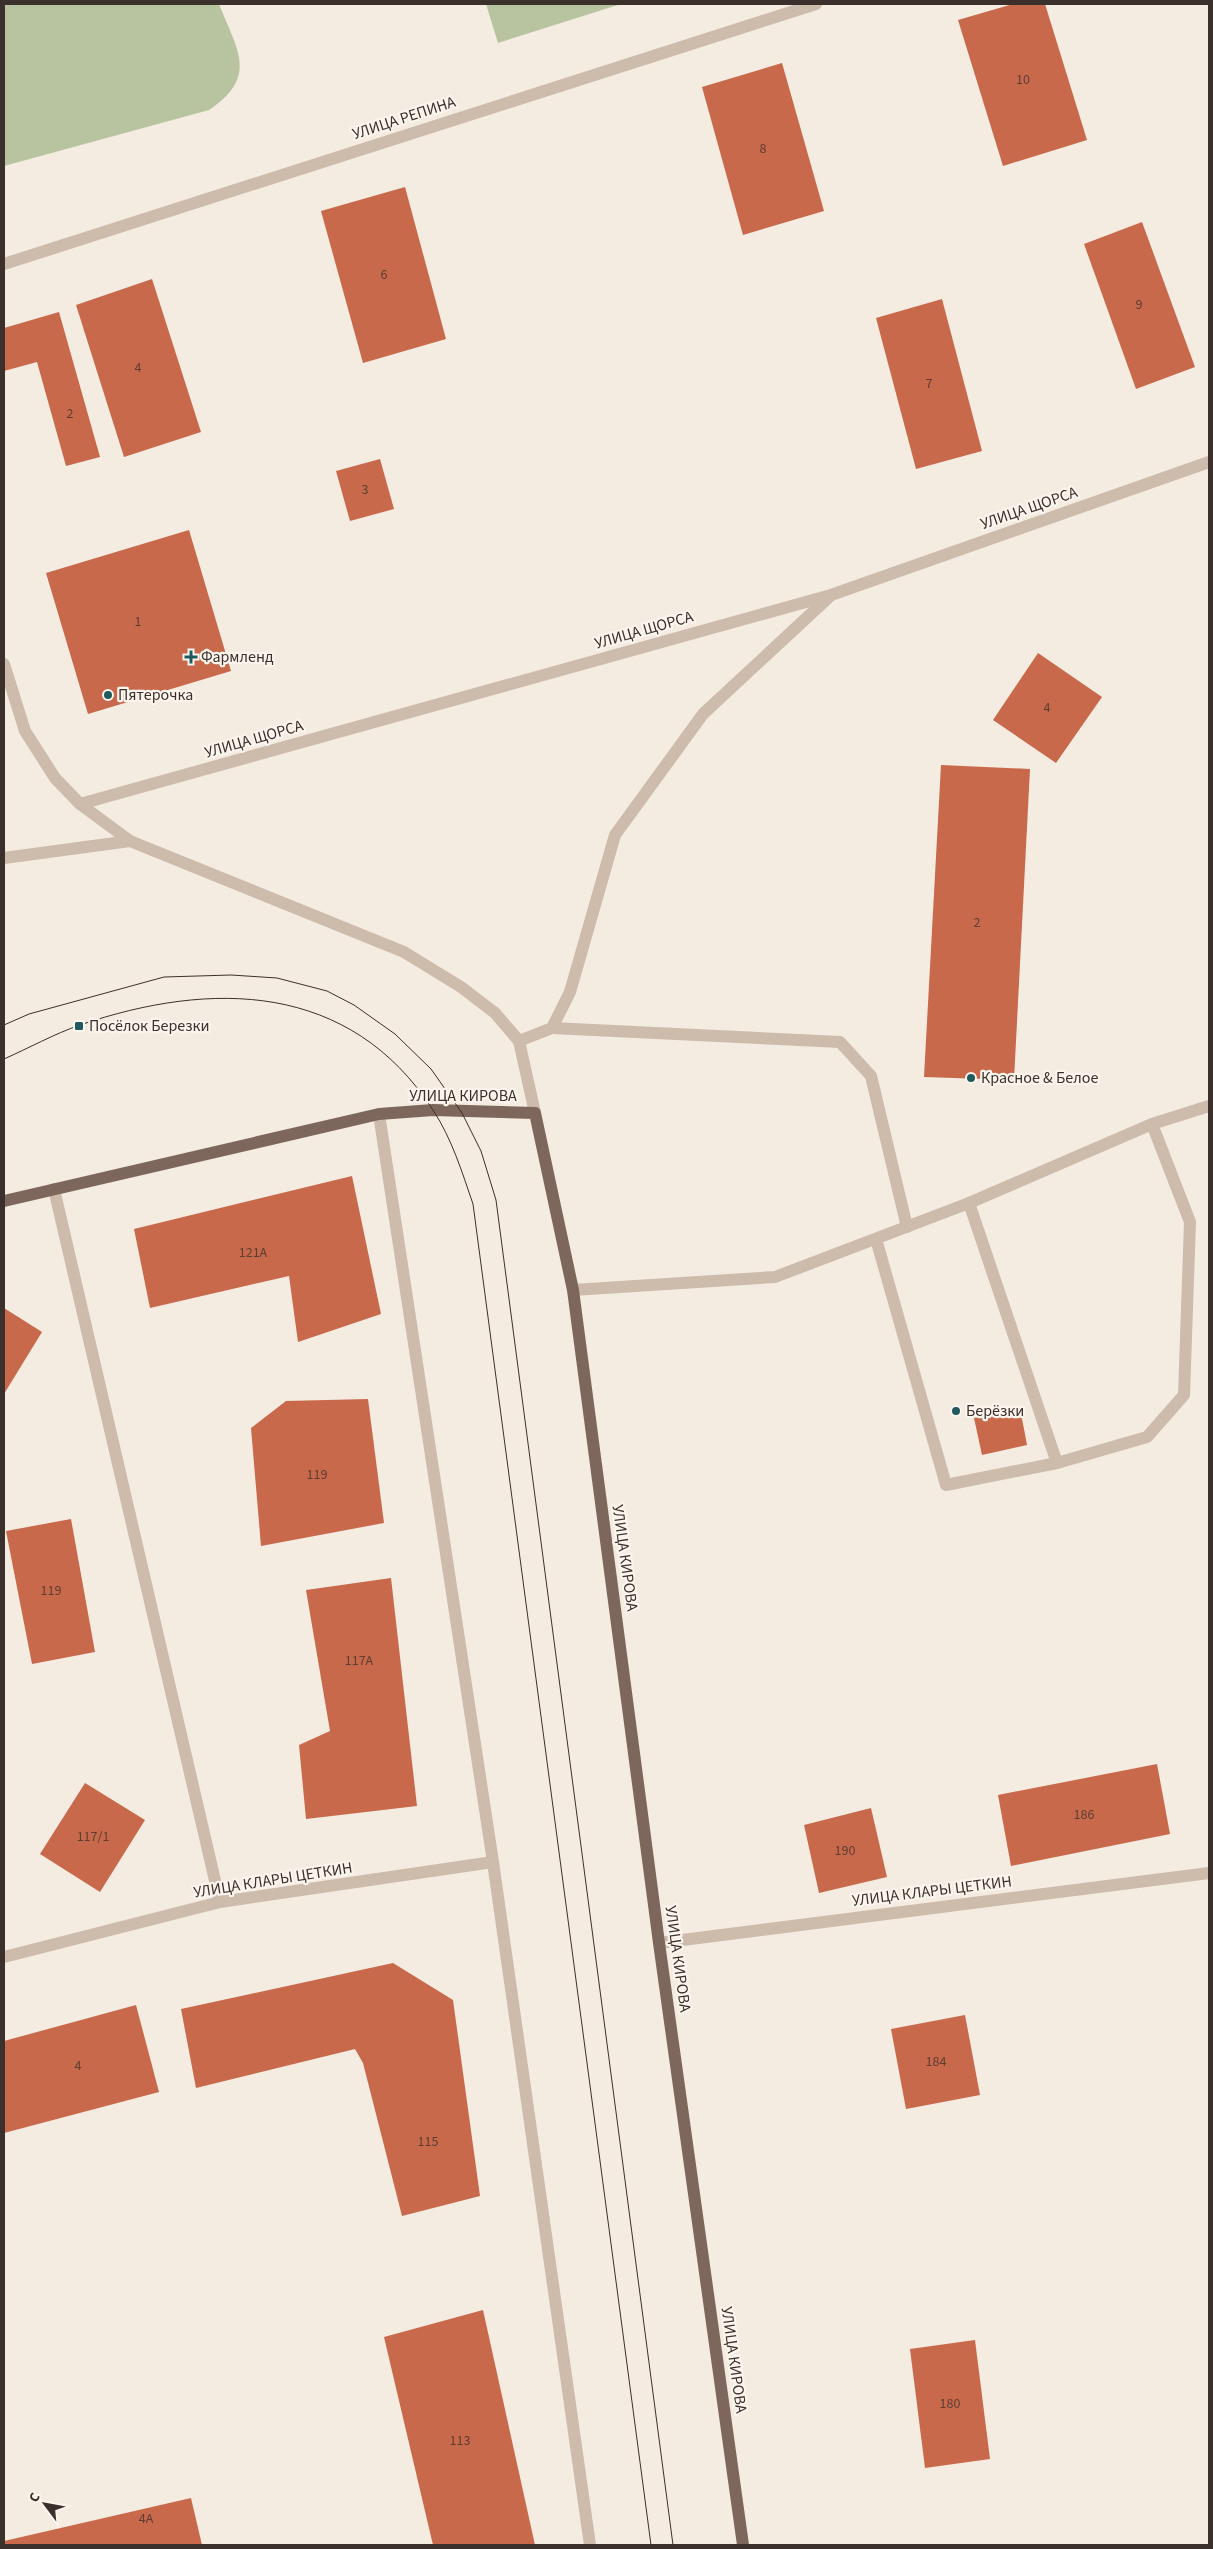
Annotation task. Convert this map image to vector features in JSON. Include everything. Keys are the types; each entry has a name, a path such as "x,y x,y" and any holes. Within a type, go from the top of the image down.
{"main road":[{"name":"УЛИЦА КИРОВА","path":"4,1201 379,1114 433,1110 535,1113 573,1290 659,1943 743,2545"}],"street":[{"name":"УЛИЦА РЕПИНА","path":"4,264 816,4"},
{"name":"УЛИЦА ЩОРСА","path":"80,804 830,595 1209,462"},
{"path":"552,1028 570,992 615,835 703,714 830,595"},
{"path":"4,664 25,731 55,778 80,804 130,841 404,952 461,987 495,1013 519,1041 535,1113"},
{"path":"4,858 130,841"},
{"path":"519,1041 552,1028 840,1042 871,1076 908,1227"},
{"path":"573,1290 775,1277 969,1203 1152,1124 1209,1106"},
{"path":"379,1114 493,1862 590,2545"},
{"path":"876,1239 946,1485 1057,1463 1147,1436 1184,1395 1190,1222 1152,1124"},
{"path":"54,1189 220,1902"},
{"path":"969,1203 1057,1463"},
{"name":"УЛИЦА КЛАРЫ ЦЕТКИН","path":"4,1957 220,1902 493,1862"},
{"name":"УЛИЦА КЛАРЫ ЦЕТКИН","path":"659,1943 1209,1873"}],"green space":[{"path":"219,4 237,49 240,61 239,74 234,86 225,98 209,110 4,166 4,5"},
{"path":"486,4 621,4 498,43"}],"building":[{"path":"1013,4 1045,4 1087,140 1003,166 958,20"},
{"path":"782,63 824,211 743,235 702,87"},
{"path":"405,187 446,339 363,363 321,211"},
{"path":"1142,222 1195,367 1136,389 1084,244"},
{"path":"152,279 201,432 124,457 76,305"},
{"path":"942,299 982,451 916,469 876,318"},
{"path":"59,312 100,457 66,466 37,362 4,371 4,328"},
{"path":"380,459 394,509 350,521 336,471"},
{"path":"189,530 231,671 88,714 46,573"},
{"path":"1038,653 1102,697 1056,763 993,720"},
{"path":"941,765 1030,769 1014,1080 924,1077"},
{"path":"352,1176 381,1314 298,1342 289,1276 150,1308 134,1229"},
{"path":"4,1308 42,1332 4,1394"},
{"path":"368,1399 384,1523 261,1546 251,1428 286,1401"},
{"path":"1020,1408 1027,1445 982,1455 974,1418"},
{"path":"71,1519 95,1652 32,1664 6,1531"},
{"path":"391,1578 417,1806 306,1819 299,1745 330,1731 306,1590"},
{"path":"1157,1764 1170,1834 1011,1866 998,1795"},
{"path":"85,1783 145,1820 100,1892 40,1854"},
{"path":"871,1808 887,1877 819,1893 804,1825"},
{"path":"393,1963 453,2000 480,2196 402,2216 363,2063 355,2049 196,2088 181,2009"},
{"path":"136,2005 159,2092 4,2133 4,2041"},
{"path":"965,2015 980,2095 906,2109 891,2029"},
{"path":"483,2310 535,2545 433,2545 384,2337"},
{"path":"975,2340 990,2459 925,2468 910,2349"},
{"path":"191,2498 202,2545 4,2545 4,2541"}],"tram line":[{"path":"4,1025 29,1014 164,977 231,975 277,978 327,991 354,1005 395,1034 431,1069 462,1113 481,1151 496,1200 673,2545"},
{"path":"4,1059 80,1025 130,1010 179,1001 228,998 275,1003 320,1015 361,1036 399,1068 433,1110 451,1144 473,1204 651,2545"}],"place":[{"name":"Фармленд","path":"191,657"},
{"name":"Пятерочка","path":"108,695"},
{"name":"Посёлок Березки","path":"79,1026"},
{"name":"Красное & Белое","path":"971,1078"},
{"name":"Берёзки","path":"956,1411"}]}
